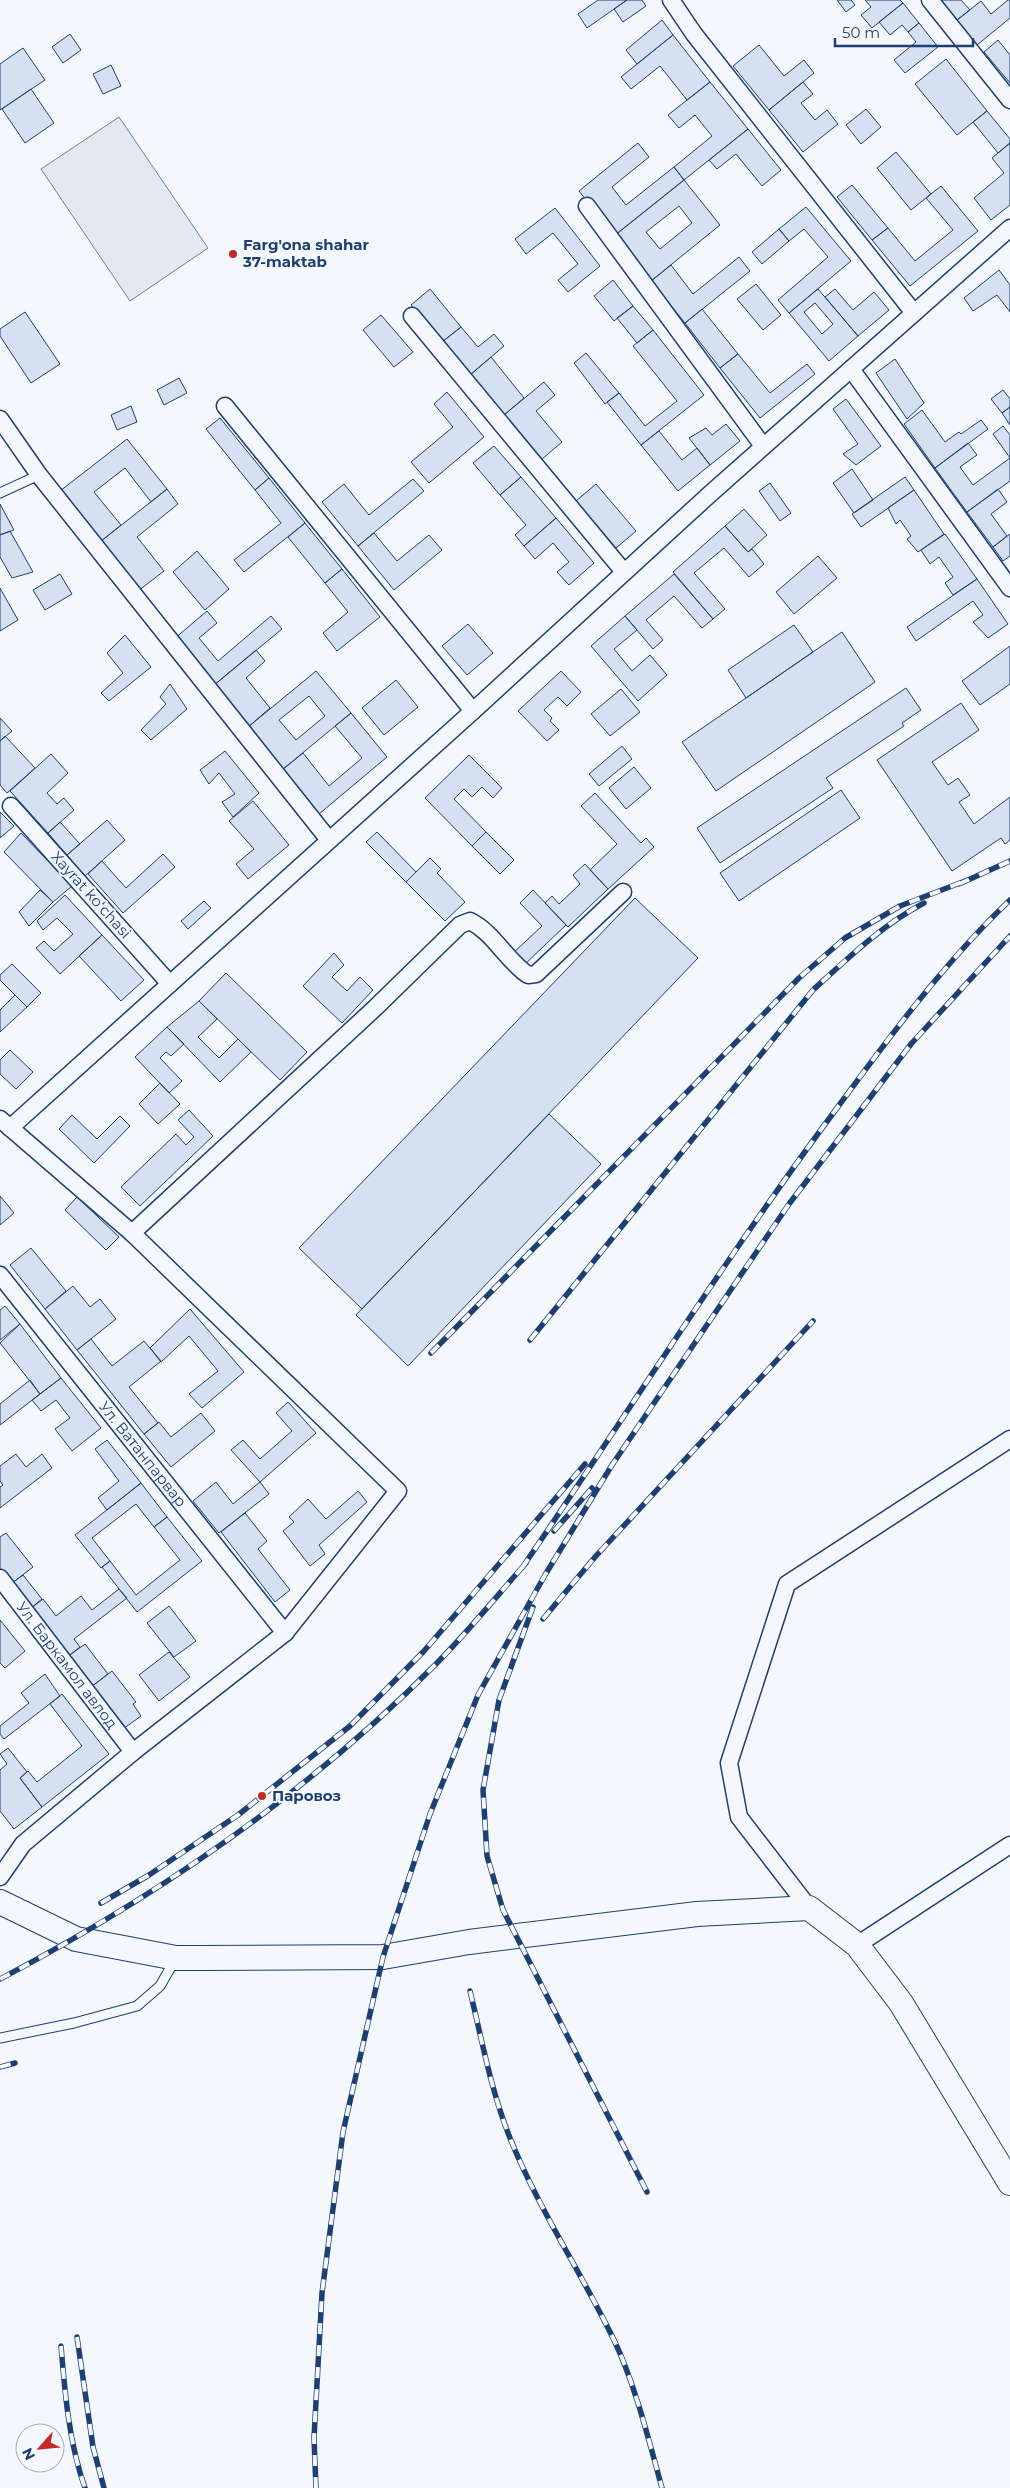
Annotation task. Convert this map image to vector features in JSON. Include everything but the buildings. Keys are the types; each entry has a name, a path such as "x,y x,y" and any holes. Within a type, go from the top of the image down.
{"street":[{"path":"671,0 694,34 914,313"},
{"path":"930,0 1010,100"},
{"path":"587,206 764,446"},
{"path":"0,1877 23,1844 133,1752 285,1633 398,1491 132,1233 5,1124 170,984 764,446 1010,228"},
{"path":"412,316 624,572"},
{"path":"851,369 1010,588"},
{"path":"224,406 473,711"},
{"path":"0,418 39,475 329,840"},
{"name":"Xayrat koʻchasi","path":"11,806 170,984"},
{"path":"132,1233 375,1008 460,925 470,921 481,926 515,966 528,975 536,974 622,892"},
{"name":"Ул. Ватанпарвар","path":"0,1275 285,1633"},
{"path":"1010,1439 787,1584 729,1763 739,1817 809,1908 857,1945 901,2003 1010,2184"},
{"name":"Ул. Баркамол авлод","path":"0,1578 133,1752"},
{"path":"857,1945 1010,1846"},
{"path":"0,1902 76,1940 176,1958 383,1958 469,1942 697,1914 809,1908"}],"lane":[{"path":"0,493 39,475"},
{"path":"0,2038 74,2023 137,2006 160,1986 176,1958"}],"shaded area":[{"path":"119,117 208,248 130,301 41,169"}],"railway":[{"path":"959,884 1010,861"},
{"path":"431,1353 799,978 845,938 900,906 965,881"},
{"path":"522,1568 716,1278 796,1164 919,1000 963,949 1010,900"},
{"path":"530,1340 813,990 852,954 894,921 924,903"},
{"path":"316,2488 314,2438 322,2293 343,2132 383,1957 430,1814 478,1695 545,1575 612,1465 789,1204 911,1044 1010,936"},
{"path":"543,1619 595,1557 813,1321"},
{"path":"101,1903 149,1875 238,1815 350,1726 424,1651 585,1464"},
{"path":"554,1531 592,1488"},
{"path":"0,1979 117,1913 230,1838 284,1798 337,1756 435,1665 526,1563"},
{"path":"533,1607 499,1700 483,1790 487,1856 503,1910 647,2192"},
{"path":"470,1991 492,2084 503,2120 533,2190 622,2357 641,2413 662,2488"},
{"path":"0,2067 15,2063"},
{"path":"77,2337 93,2447 104,2488"},
{"path":"61,2346 71,2436 85,2488"}],"place":[{"name":"Farg'ona shahar 37-maktab","path":"233,254"},
{"name":"Паровоз","path":"262,1796"}]}
